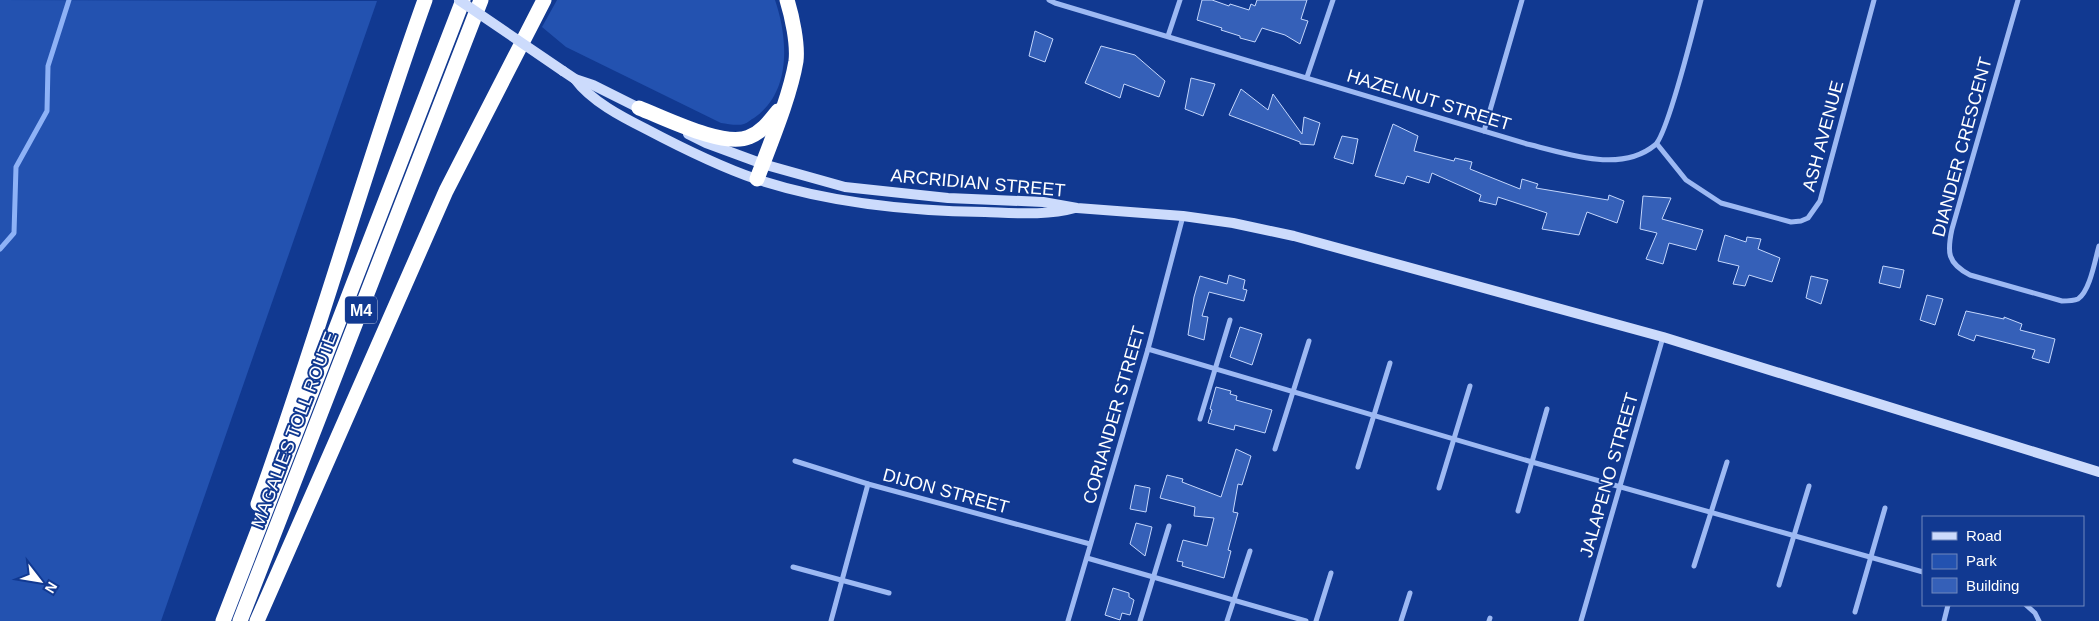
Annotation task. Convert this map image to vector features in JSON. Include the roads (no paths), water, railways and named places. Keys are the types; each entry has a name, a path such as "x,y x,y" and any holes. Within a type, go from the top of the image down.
{"highway":[{"path":"216,621 295,397 356,202 425,0"},
{"name":"MAGALIES TOLL ROUTE","path":"223,621 461,0"},
{"name":"MAGALIES TOLL ROUTE","path":"240,621 481,0"},
{"path":"257,621 446,191 544,0"},
{"path":"757,179 783,106 796,60 792,15 787,0"},
{"path":"639,108 717,138 733,140 749,138 762,129 783,106"}],"street":[{"name":"ARCRIDIAN STREET","path":"461,0 576,79 593,85 706,143 763,164 846,187 948,198 1043,202 1077,208"},
{"name":"HAZELNUT STREET","path":"1049,0 1527,144 1588,159 1625,158 1639,154 1657,144"},
{"path":"1168,36 1180,0"},
{"path":"1307,77 1333,0"},
{"path":"1484,131 1522,0"},
{"path":"1657,144 1672,106 1701,0"},
{"name":"ASH AVENUE","path":"1657,144 1686,180 1721,203 1781,220 1801,221 1808,218 1820,201 1874,0"},
{"name":"DIANDER CRESCENT","path":"2018,0 1952,228 1948,244 1950,256 1953,263 1960,270 1970,275 2062,301 2070,301 2077,299 2083,294 2088,286 2099,246"},
{"name":"ARCRIDIAN STREET","path":"576,79 581,87 633,122 696,156 757,179 816,195 913,209 1049,213 1077,208"},
{"path":"1077,208 1184,216 1233,223 1294,236 1663,337 2099,472"},
{"name":"CORIANDER STREET","path":"1068,621 1148,349 1184,216"},
{"path":"1200,419 1230,320"},
{"name":"JALAPENO STREET","path":"1581,621 1663,337"},
{"path":"1275,449 1309,341"},
{"path":"1148,349 1532,462 1922,572"},
{"path":"1358,467 1390,363"},
{"path":"1439,488 1470,386"},
{"path":"1518,511 1547,409"},
{"name":"DIJON STREET","path":"795,461 868,484 1090,544"},
{"path":"1694,566 1727,462"},
{"path":"831,621 868,484"},
{"path":"1779,585 1809,486"},
{"path":"1855,612 1885,508"},
{"path":"1140,621 1169,526"},
{"path":"1227,621 1250,551"},
{"path":"1086,558 1306,621"},
{"path":"793,567 842,582 889,593"},
{"path":"1316,621 1331,573"},
{"path":"1401,621 1410,593"},
{"path":"1944,621 1948,606"},
{"path":"2027,606 2039,619"}],"waterway":[{"path":"0,249 14,233 16,167 47,111 48,66 69,0"}]}
